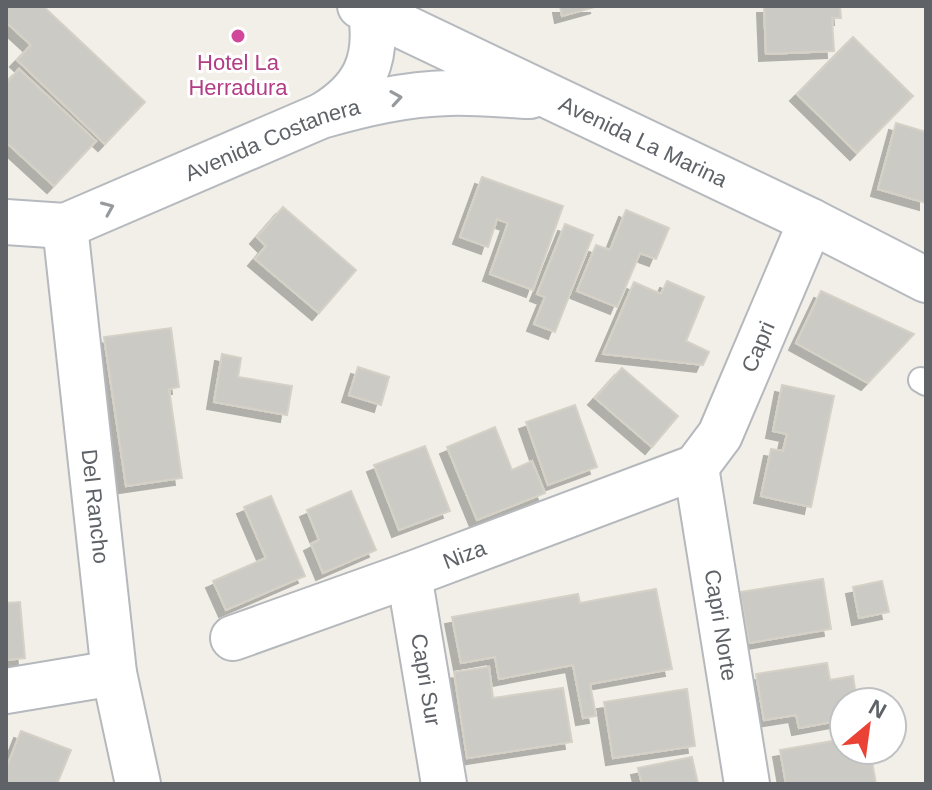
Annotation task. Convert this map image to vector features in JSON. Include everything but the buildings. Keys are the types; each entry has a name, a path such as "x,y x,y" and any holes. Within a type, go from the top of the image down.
{"street":[{"name":"Avenida La Marina","path":"366,9 811,221 926,280"},
{"path":"321,116 340,105 367,70 373,51 374,31 366,9"},
{"name":"Avenida Costanera","path":"6,222 65,226 321,116 364,104 407,96 451,93 548,97"},
{"name":"Capri","path":"696,467 720,435 811,221"},
{"name":"Del Rancho","path":"65,226 114,673 138,784"},
{"name":"Niza","path":"233,638 696,467"},
{"name":"Capri Norte","path":"696,467 747,784"},
{"name":"Capri Sur","path":"409,575 444,784"},
{"path":"6,691 114,673"}],"place":[{"name":"Hotel La Herradura","path":"238,36"}]}
